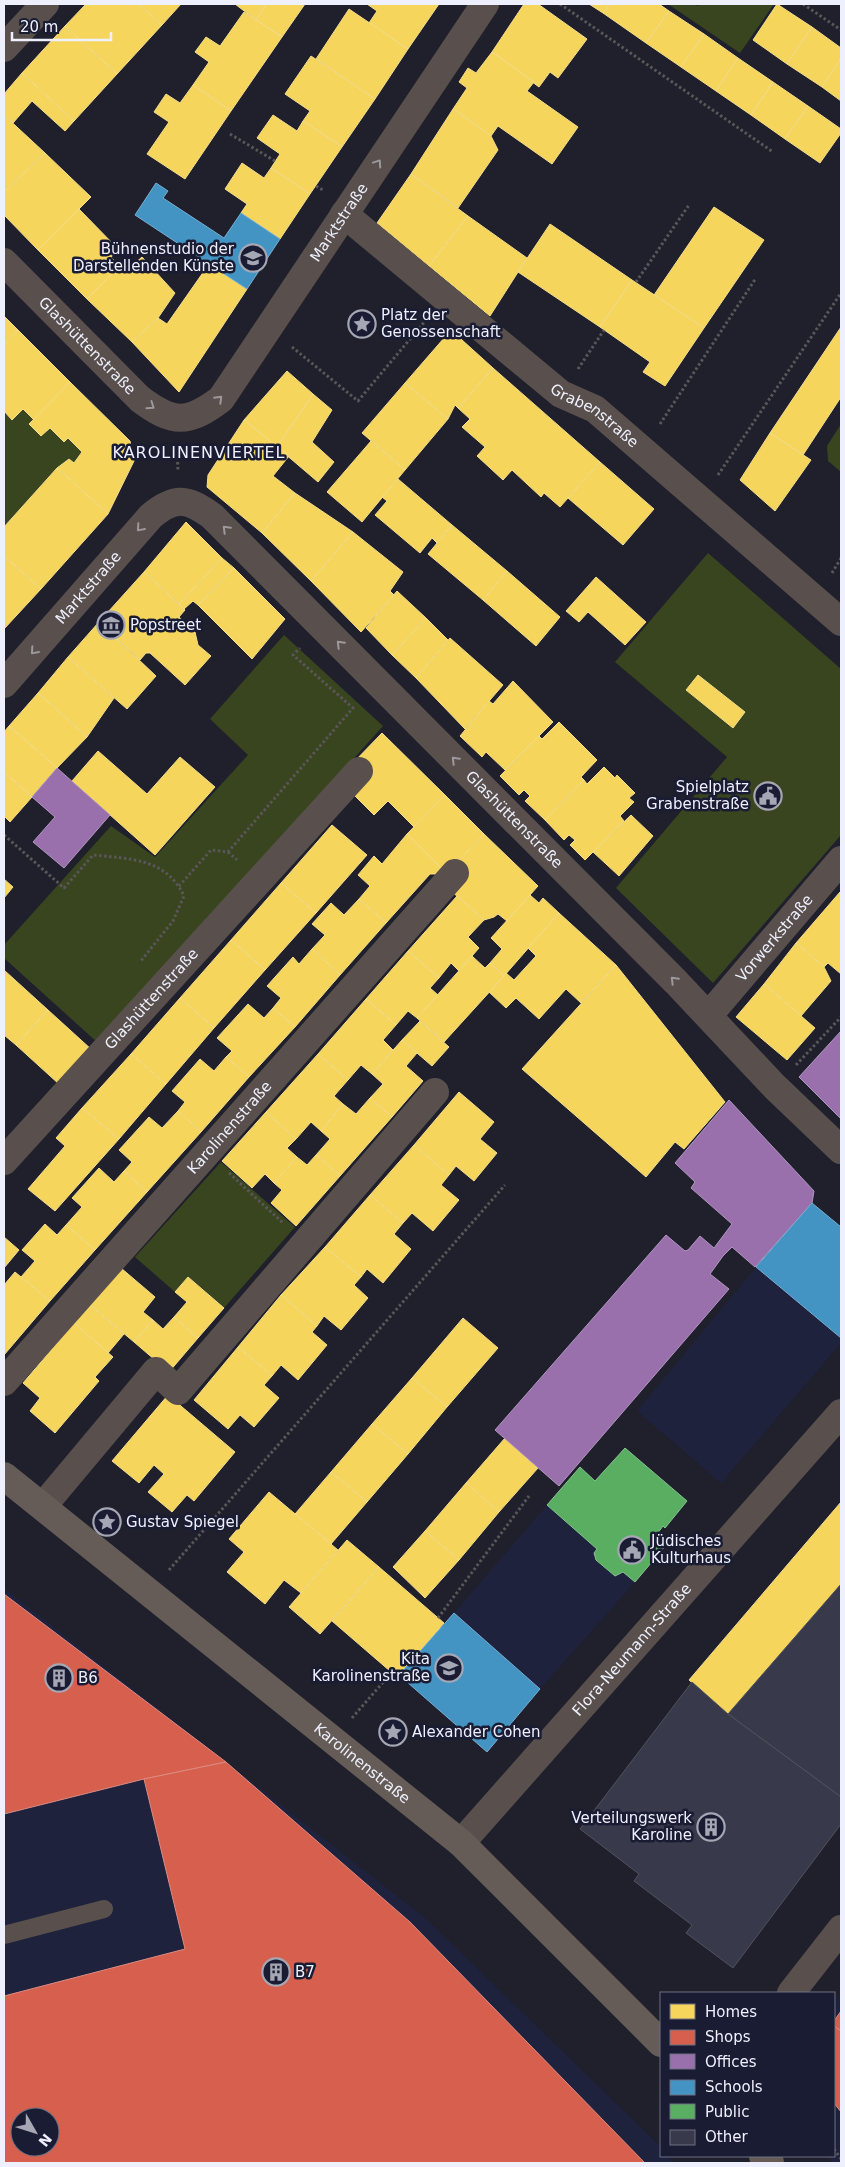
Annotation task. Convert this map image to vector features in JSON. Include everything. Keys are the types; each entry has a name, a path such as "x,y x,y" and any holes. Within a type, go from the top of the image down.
{"main road":[{"name":"Karolinenstraße","path":"4,1476 150,1591 461,1843 660,2042"}],"street":[{"path":"4,48 45,4"},
{"name":"Marktstraße","path":"176,419 203,413 221,399 479,7"},
{"name":"Grabenstraße","path":"344,214 561,394 596,409 841,622"},
{"name":"Glashüttenstraße","path":"4,262 140,399 156,410 176,419"},
{"name":"Marktstraße","path":"4,684 151,516 164,505 179,500"},
{"name":"Glashüttenstraße","path":"179,500 197,505 212,516 709,1015 775,1088 841,1150"},
{"name":"Glashüttenstraße","path":"4,1161 359,771"},
{"name":"Vorwerkstraße","path":"709,1015 841,860"},
{"name":"Karolinenstraße","path":"4,1382 455,873"},
{"path":"43,1506 156,1371 178,1391 435,1092"},
{"name":"Flora-Neumann-Straße","path":"461,1843 841,1413"},
{"path":"792,1992 841,1929"}],"lane":[{"path":"4,1936 104,1909"}],"path":[{"path":"560,4 772,152"},
{"path":"803,4 841,30"},
{"path":"230,134 275,161"},
{"path":"636,282 689,205"},
{"path":"643,450 756,278"},
{"path":"701,500 841,293"},
{"path":"286,342 358,401 427,318"},
{"path":"561,394 604,330"},
{"path":"176,419 179,500"},
{"path":"179,886 211,850 228,852 353,708 293,655 321,625"},
{"path":"4,835 64,888 94,855 136,858 151,863 179,886 184,896 173,921 136,968"},
{"path":"775,1088 841,1016"},
{"path":"209,1151 305,1244"},
{"path":"150,1591 505,1186"},
{"path":"438,1618 529,1496"},
{"path":"334,1739 392,1672"}],"shaded area":[{"path":"756,1267 841,1338 841,1343 721,1483 637,1411"},
{"path":"547,1505 597,1549 594,1553 596,1560 615,1576 623,1572 635,1582 540,1689 454,1613"},
{"name":"B7","path":"4,1588 424,1917 659,2145 660,2157 669,2157 674,2163 4,2163"},
{"path":"841,1993 841,2163 833,2163 828,2157 835,2157 835,2002"}],"green space":[{"path":"668,4 694,4 698,6 700,4 774,4 740,53"},
{"path":"23,409 34,420 29,424 41,436 50,428 64,442 68,438 82,452 74,463 69,459 57,468 4,527 4,411 12,420"},
{"path":"841,424 841,472 828,461 827,446"},
{"name":"Spielplatz Grabenstraße","path":"708,553 841,669 841,835 713,983 616,888 727,757 615,662"},
{"path":"284,635 383,726 98,1043 4,958 4,945 111,826 155,857 248,755 210,719"},
{"path":"221,1162 295,1227 224,1308 188,1277 175,1292 135,1257"}],"building: Homes":[{"path":"86,4 139,4 162,25 117,74 65,26"},
{"path":"139,4 181,4 162,25"},
{"path":"235,4 267,4 256,20"},
{"path":"267,4 305,4 282,37 256,20"},
{"path":"367,4 439,4 408,49 369,23 377,11"},
{"path":"524,4 538,4 587,39 558,78 550,72 539,87 492,52"},
{"path":"589,4 610,4 603,13"},
{"path":"610,4 659,4 669,11 646,43 603,13"},
{"path":"777,4 812,27 787,64 753,40"},
{"path":"349,9 408,49 375,99 316,59"},
{"path":"669,11 704,34 681,67 646,43"},
{"path":"244,12 282,37 231,111 193,85 209,62 195,52 206,37 220,46"},
{"path":"65,26 117,74 74,121 22,73"},
{"path":"812,27 841,48 841,58 822,87 787,64"},
{"path":"704,34 738,58 716,91 681,67"},
{"path":"492,52 534,82 527,91 578,127 552,164 498,126 491,136 453,109 467,88 459,82 468,68 476,73"},
{"path":"311,56 375,99 342,147 303,121 310,111 285,94"},
{"path":"738,58 773,82 751,115 716,91"},
{"path":"841,58 841,101 822,87"},
{"path":"22,73 74,121 65,131 32,101 13,123 4,115 4,94"},
{"path":"773,82 808,106 785,139 751,115"},
{"path":"193,85 231,111 185,179 147,154 169,122 154,112 166,94 180,103"},
{"path":"808,106 841,129 841,133 820,163 785,139"},
{"path":"453,109 491,136 498,150 458,208 411,174"},
{"path":"4,115 45,153 4,192"},
{"path":"273,115 297,131 303,121 342,147 310,194 271,168 280,154 257,138"},
{"path":"45,153 91,197 38,250 4,215 4,192"},
{"path":"242,163 264,178 271,168 310,194 280,239 241,213 247,204 225,189"},
{"path":"411,174 468,216 429,266 377,223"},
{"path":"714,207 764,240 704,328 654,295"},
{"path":"79,209 119,250 111,257 120,266 87,299 38,250"},
{"path":"468,216 527,258 490,316 429,266"},
{"path":"550,224 632,280 600,327 518,272"},
{"path":"142,257 175,293 158,318 132,342 87,299 120,266 125,272"},
{"path":"209,264 247,289 179,392 132,342 158,318 167,324"},
{"path":"632,280 704,328 665,386 643,372 650,362 600,327"},
{"path":"4,316 18,330 4,345"},
{"path":"841,327 841,397 803,455 770,433"},
{"path":"18,330 70,382 34,420 23,409 12,420 4,411 4,345"},
{"path":"451,330 493,368 458,408 455,405 448,419 405,383"},
{"path":"493,368 600,462 560,507 544,493 541,497 512,470 503,480 477,456 485,447 462,427 470,419 458,408"},
{"path":"287,371 313,394 277,447 244,420"},
{"path":"70,382 130,441 134,461 108,514 57,468 69,459 74,463 82,452 68,438 64,442 50,428 41,436 29,424"},
{"path":"405,383 448,419 405,470 362,433"},
{"path":"313,394 332,410 312,442 334,462 318,482 277,447"},
{"path":"244,420 289,456 273,476 295,493 262,533 207,487 208,475"},
{"path":"770,433 811,460 775,511 740,480"},
{"path":"371,441 405,470 362,522 327,492"},
{"path":"600,462 654,509 623,545 568,498"},
{"path":"57,468 108,514 41,589 4,556 4,527"},
{"path":"398,479 452,525 437,543 432,538 420,553 375,515 387,501 382,497"},
{"path":"295,493 353,532 311,581 262,533"},
{"path":"186,522 222,558 179,604 144,572"},
{"path":"452,525 507,571 483,600 428,554"},
{"path":"353,532 403,572 390,591 394,595 361,632 311,581"},
{"path":"4,556 41,589 4,629"},
{"path":"222,558 234,568 198,605 193,601 184,609 179,604"},
{"path":"234,568 285,619 252,659 198,605"},
{"path":"507,571 560,617 536,646 483,600"},
{"path":"144,572 185,610 179,617 195,632 198,645 211,656 185,685 150,653 146,653 140,660 99,622"},
{"path":"596,577 646,622 625,645 588,612 579,622 566,611"},
{"path":"397,591 426,618 392,655 366,628"},
{"path":"426,618 448,640 416,678 392,655"},
{"path":"99,622 156,676 127,709 68,657"},
{"path":"450,638 503,685 465,729 416,678"},
{"path":"68,657 114,698 87,737 38,693"},
{"path":"698,675 745,712 733,728 686,690"},
{"path":"513,681 553,722 505,770 486,752 482,757 460,736 489,701 493,704"},
{"path":"38,693 87,737 57,768 9,726"},
{"path":"559,722 597,760 581,777 584,780 545,820 525,801 530,796 524,790 519,795 500,776 539,736 542,739"},
{"path":"9,726 57,768 32,797 4,772 4,732"},
{"path":"382,733 445,795 414,827 388,801 374,815 351,792 352,764"},
{"path":"98,751 147,794 180,757 215,787 155,855 72,781"},
{"path":"604,767 615,778 617,775 635,793 629,798 634,802 620,816 624,821 585,860 570,845 575,840 569,835 564,840 545,820 584,780 587,784"},
{"path":"4,772 32,797 10,822 4,816"},
{"path":"445,795 484,834 451,869 443,870 407,834"},
{"path":"631,815 653,836 619,876 593,852"},
{"path":"332,825 367,855 316,913 281,883"},
{"path":"407,834 443,870 438,874 430,874 386,923 359,899 370,886 358,875 374,856 382,864"},
{"path":"484,834 538,886 507,921 498,914 484,920 450,890 451,869"},
{"path":"4,879 13,887 4,898"},
{"path":"281,883 316,913 265,970 231,940"},
{"path":"840,892 841,974 828,963 824,967 796,943"},
{"path":"530,895 539,903 543,898 559,913 504,976 490,963 502,949 491,938"},
{"path":"457,896 484,920 468,937 479,948 459,971 451,963 439,978 408,951"},
{"path":"359,899 386,923 340,975 312,949 325,935 312,924 331,903 344,915"},
{"path":"559,913 616,965 581,1003 566,989 539,1019 516,998 506,1008 489,992 506,973 514,980 536,956 528,948"},
{"path":"231,940 265,970 214,1028 180,998"},
{"path":"796,943 824,967 831,981 801,1016 764,984"},
{"path":"312,949 340,975 295,1027 273,1008 281,998 267,986 293,957 299,964"},
{"path":"408,951 439,978 430,988 438,995 417,1018 408,1011 396,1025 366,999"},
{"path":"472,956 485,968 490,963 504,976 444,1042 417,1018"},
{"path":"616,965 725,1102 684,1149 675,1142 646,1177 522,1069"},
{"path":"4,970 48,1010 16,1045 4,1035"},
{"path":"764,984 815,1028 787,1060 736,1017"},
{"path":"180,998 214,1028 166,1084 131,1054"},
{"path":"366,999 396,1025 383,1040 393,1050 372,1074 361,1065 348,1080 318,1054"},
{"path":"248,1004 264,1018 273,1008 295,1027 249,1077 226,1057 232,1051 217,1038"},
{"path":"48,1010 92,1050 60,1085 16,1045"},
{"path":"420,1021 449,1047 432,1066 402,1040"},
{"path":"402,1040 417,1053 406,1066 423,1081 392,1117 370,1098 383,1084 372,1074"},
{"path":"131,1054 166,1084 119,1139 82,1108"},
{"path":"318,1054 348,1080 334,1096 343,1104 321,1131 311,1122 296,1139 266,1112"},
{"path":"226,1057 249,1077 201,1132 178,1111 185,1102 172,1091 200,1059 214,1071"},
{"path":"459,1092 494,1122 480,1139 497,1153 474,1181 456,1166 449,1175 414,1145"},
{"path":"370,1098 392,1117 340,1176 316,1155 330,1139 321,1131 343,1104 356,1114"},
{"path":"82,1108 119,1139 55,1211 28,1189 65,1146 56,1138"},
{"path":"178,1111 201,1132 147,1192 124,1171 132,1162 119,1150 149,1117 162,1128"},
{"path":"266,1112 296,1139 287,1148 297,1157 274,1183 265,1174 252,1188 222,1161"},
{"path":"414,1145 449,1175 441,1185 459,1200 433,1231 412,1213 403,1223 370,1195"},
{"path":"316,1155 340,1176 296,1226 271,1203 282,1190 274,1183 297,1157 307,1165"},
{"path":"99,1168 114,1182 124,1171 147,1192 95,1250 66,1225 82,1207 72,1198"},
{"path":"370,1195 403,1223 394,1234 411,1249 383,1283 367,1269 361,1277 325,1247"},
{"path":"45,1224 57,1235 66,1225 95,1250 50,1301 21,1277 35,1261 22,1250"},
{"path":"4,1237 19,1250 4,1268"},
{"path":"325,1247 361,1277 354,1285 368,1298 341,1330 324,1316 317,1326 281,1295"},
{"path":"121,1268 155,1297 143,1312 153,1320 134,1342 90,1305"},
{"path":"15,1272 50,1301 4,1355 4,1285"},
{"path":"188,1277 224,1308 198,1338 174,1317 187,1302 175,1292"},
{"path":"281,1295 317,1326 312,1332 327,1345 298,1380 281,1365 272,1376 238,1347"},
{"path":"90,1305 124,1334 108,1353 74,1323"},
{"path":"174,1317 198,1338 169,1372 134,1342 153,1320 163,1329"},
{"path":"463,1318 498,1348 447,1407 412,1378"},
{"path":"74,1323 113,1357 95,1377 99,1381 55,1433 30,1411 40,1398 23,1383"},
{"path":"238,1347 272,1376 264,1385 279,1398 254,1427 240,1415 228,1429 194,1400"},
{"path":"412,1378 447,1407 408,1454 372,1424"},
{"path":"168,1395 235,1452 194,1501 187,1495 172,1512 148,1492 164,1474 154,1465 139,1483 112,1461"},
{"path":"372,1424 408,1454 367,1502 331,1472"},
{"path":"505,1438 538,1468 499,1512 466,1483"},
{"path":"331,1472 367,1502 331,1544 295,1514"},
{"path":"466,1483 499,1512 459,1560 425,1531"},
{"path":"269,1492 338,1550 301,1593 284,1580 265,1604 227,1572 244,1552 229,1539"},
{"path":"841,1502 841,1584 728,1714 689,1680"},
{"path":"425,1531 459,1560 425,1598 393,1567"},
{"path":"347,1540 379,1567 320,1634 289,1607"},
{"path":"379,1567 444,1623 398,1678 332,1621"}],"building: Shops":[{"name":"B6","path":"4,1594 226,1762 144,1779 4,1814"},
{"name":"B7","path":"226,1762 410,1922 645,2163 4,2163 4,1996 185,1949 144,1779"},
{"path":"841,2011 841,2031 835,2027 835,2020"},
{"path":"835,2027 841,2031 841,2112 835,2104"}],"building: Offices":[{"path":"57,768 110,815 64,868 33,842 55,817 32,797"},
{"path":"841,1031 841,1119 799,1077"},
{"path":"729,1100 814,1191 812,1203 755,1267 732,1247 723,1256 710,1274 729,1289 559,1486 495,1430 666,1235 685,1251 700,1236 714,1248 732,1224 691,1188 695,1182 675,1163"}],"building: Schools":[{"path":"156,183 168,191 163,198 224,238 241,213 280,239 247,289 135,215"},
{"path":"812,1203 841,1227 841,1338 756,1267"},
{"path":"454,1613 540,1689 487,1752 399,1675"}],"building: Public":[{"path":"625,1448 687,1501 665,1528 663,1526 657,1534 668,1543 635,1582 623,1572 615,1576 596,1560 594,1553 597,1549 547,1505 580,1467 595,1481"}],"building: Other":[{"path":"841,1584 841,1797 728,1714"},
{"name":"Verteilungswerk Karoline","path":"692,1682 728,1714 841,1797 841,1824 733,1968 686,1933 692,1925 634,1881 639,1874 580,1829"}],"place":[{"name":"Bühnenstudio der Darstellenden Künste","path":"253,258"},
{"name":"Platz der Genossenschaft","path":"362,324"},
{"name":"Popstreet","path":"111,625"},
{"name":"Spielplatz Grabenstraße","path":"768,796"},
{"name":"Gustav Spiegel","path":"107,1522"},
{"name":"Jüdisches Kulturhaus","path":"632,1550"},
{"name":"Kita Karolinenstraße","path":"449,1668"},
{"name":"B6","path":"59,1678"},
{"name":"Alexander Cohen","path":"393,1732"},
{"name":"Verteilungswerk Karoline","path":"711,1827"},
{"name":"B7","path":"276,1972"}],"district":[{"name":"KAROLINENVIERTEL","path":"199,452"}]}
